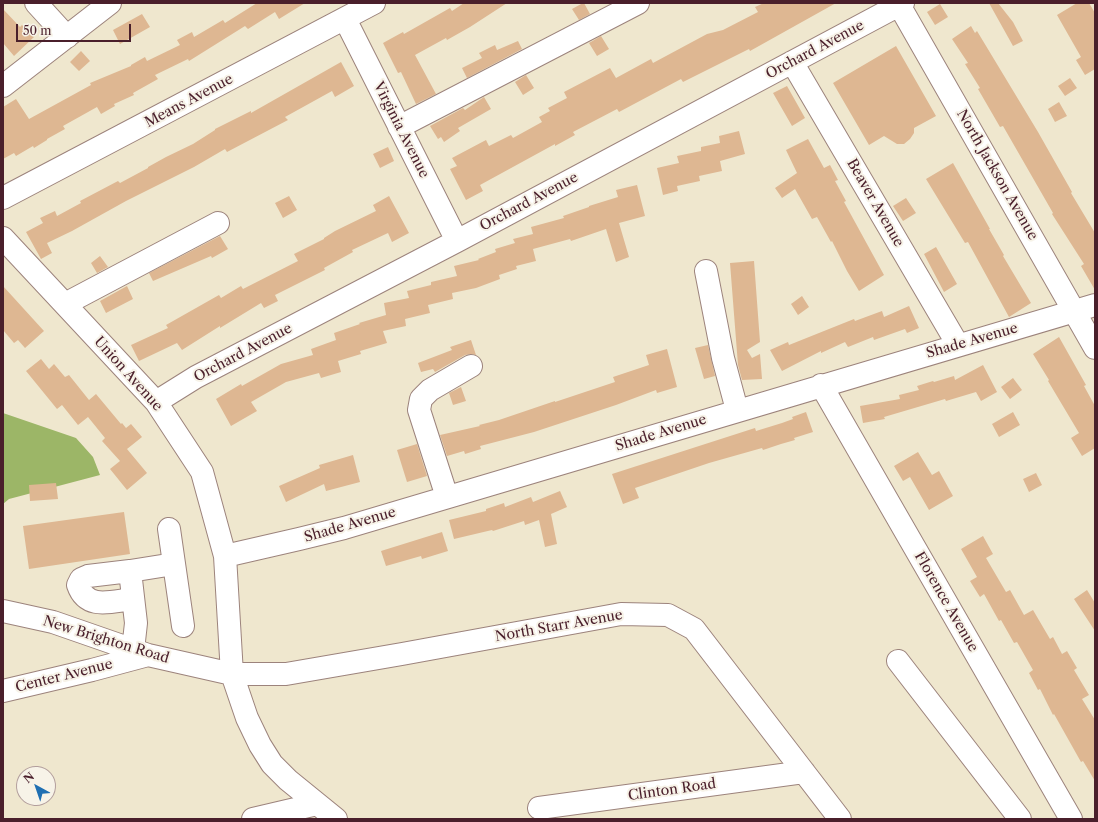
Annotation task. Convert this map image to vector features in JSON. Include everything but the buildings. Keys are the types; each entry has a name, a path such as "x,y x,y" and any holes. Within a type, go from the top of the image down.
{"street":[{"path":"36,3 67,37"},
{"path":"3,86 110,3"},
{"name":"Means Avenue","path":"3,198 374,3"},
{"path":"399,127 638,3"},
{"name":"Orchard Avenue","path":"156,402 196,377 457,241 900,4"},
{"name":"North Jackson Avenue","path":"900,4 1095,348"},
{"name":"Virginia Avenue","path":"345,18 457,241"},
{"name":"Beaver Avenue","path":"792,62 958,345"},
{"path":"65,304 218,223"},
{"name":"Union Avenue","path":"3,238 156,402 202,472 225,556 232,674 248,718 260,745 272,764 336,819"},
{"path":"706,271 723,358 737,410"},
{"name":"Shade Avenue","path":"225,556 299,540 344,528 1095,304"},
{"path":"448,497 420,410 420,399 430,390 471,366"},
{"name":"Florence Avenue","path":"821,385 1071,819"},
{"path":"169,529 184,626"},
{"path":"133,599 94,603 81,593 78,585 81,579 88,576 174,564"},
{"path":"130,571 140,653"},
{"name":"New Brighton Road","path":"3,607 53,622 140,653 232,674"},
{"name":"North Starr Avenue","path":"232,674 294,672 621,614 668,615 694,629 840,819"},
{"name":"Center Avenue","path":"3,691 140,653"},
{"path":"898,661 1020,819"},
{"name":"Clinton Road","path":"539,808 804,772"},
{"path":"253,819 317,804"}],"green space":[{"path":"3,413 76,438 93,457 100,475 9,499 3,504"}]}
